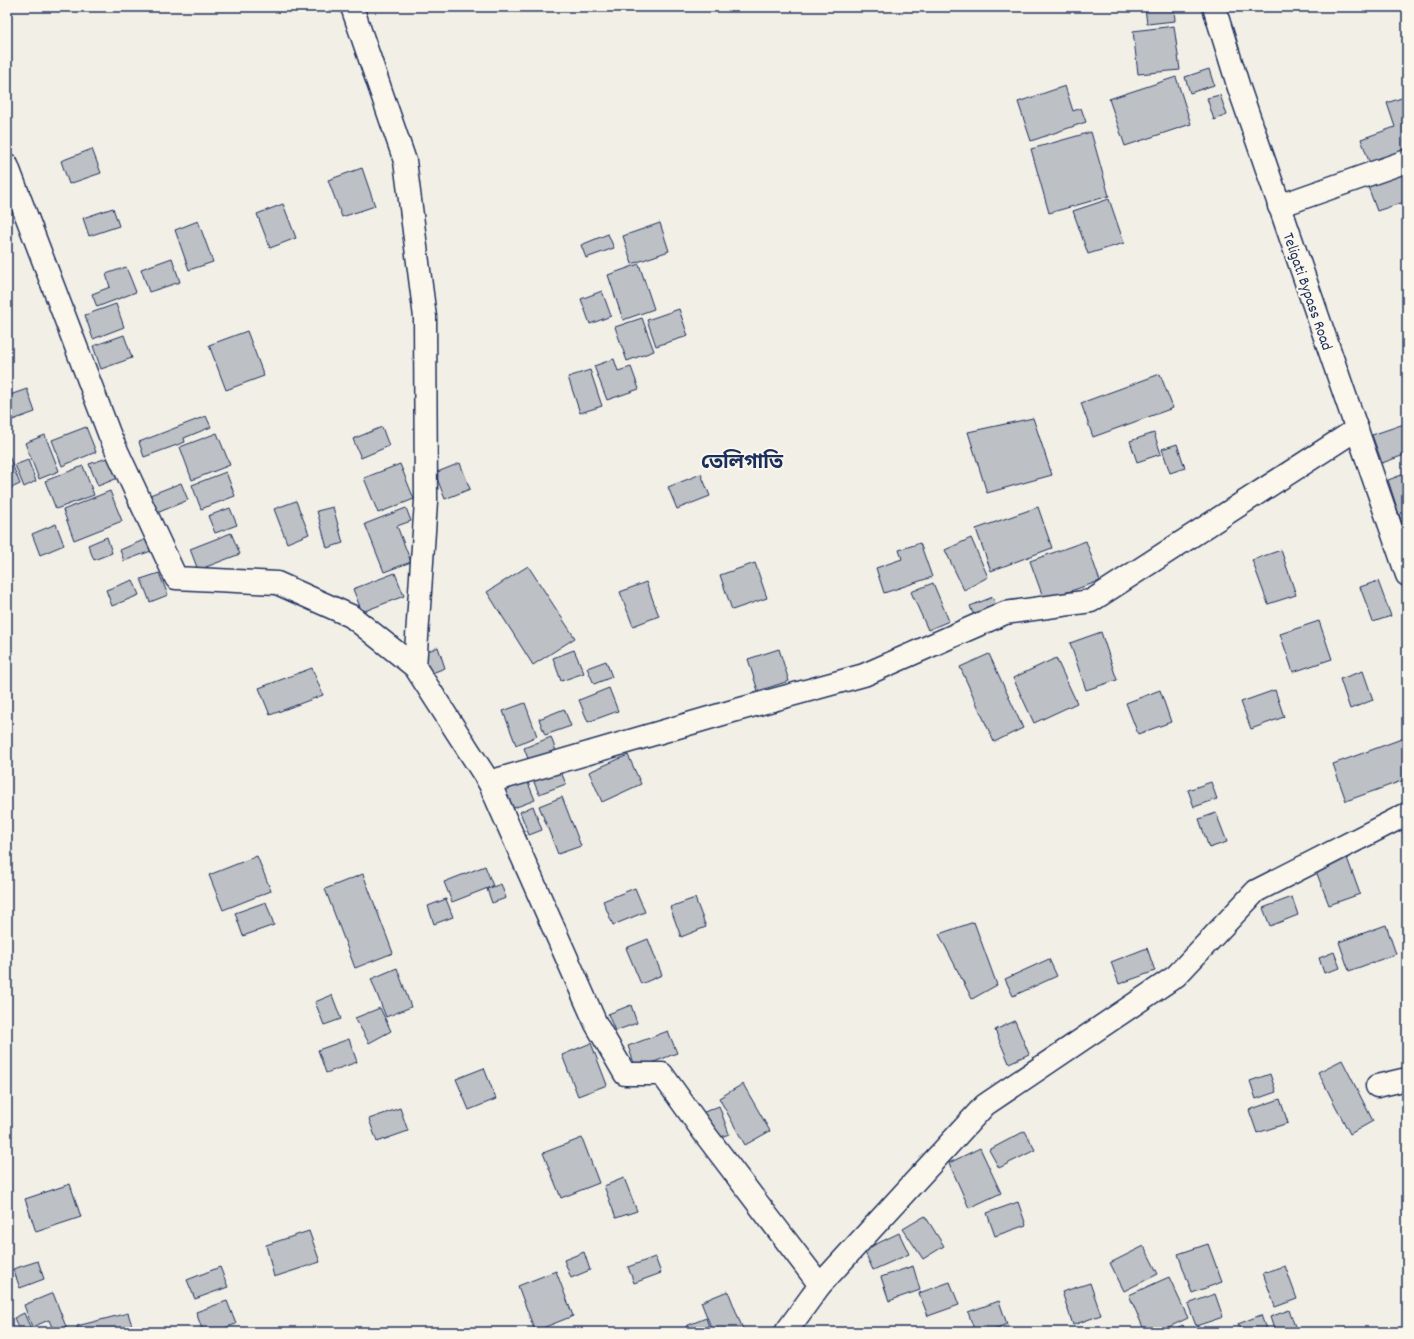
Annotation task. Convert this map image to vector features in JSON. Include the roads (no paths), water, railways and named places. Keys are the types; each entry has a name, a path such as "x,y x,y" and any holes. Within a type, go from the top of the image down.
{"street":[{"path":"352,7 405,161 425,317 426,501 415,667"},
{"name":"Teligati Bypass Road","path":"1214,7 1239,88 1279,206 1407,575"},
{"path":"1279,206 1407,162"},
{"path":"7,165 110,436 176,578 277,582 351,616 415,667 489,782 596,1024 625,1074 662,1074 705,1134 820,1285"},
{"path":"489,782 733,711 864,675 1005,613 1091,601 1357,429"},
{"path":"786,1332 820,1285 985,1105 1176,976 1256,891 1407,814"},
{"path":"1377,1086 1407,1080"}],"district":[{"name":"তেলিগাতি","path":"742,461"}]}
